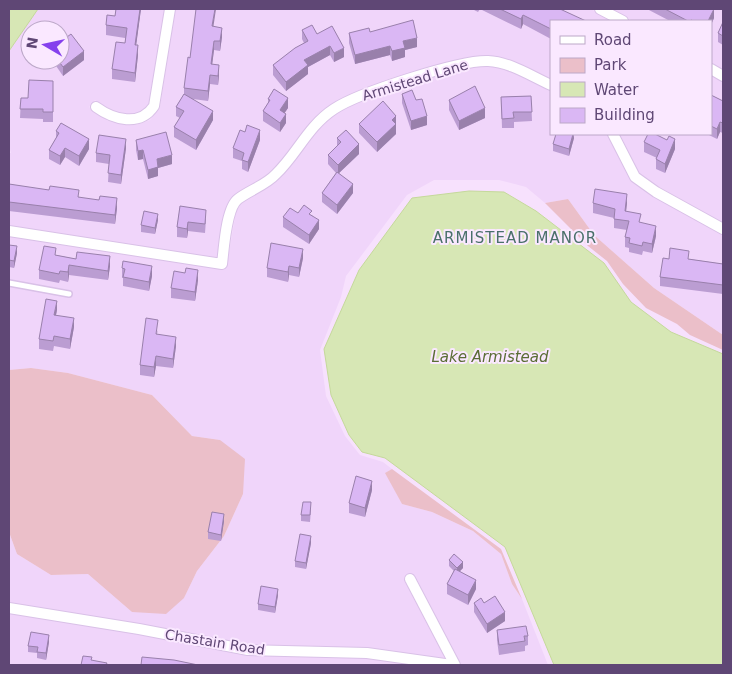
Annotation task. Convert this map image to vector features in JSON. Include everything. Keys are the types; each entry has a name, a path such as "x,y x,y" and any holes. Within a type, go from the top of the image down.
{"street":[{"path":"96,107 108,116 137,120 148,116 154,106 170,9"},
{"path":"600,9 621,20"},
{"name":"Armistead Lane","path":"9,231 222,264 231,210 236,200 276,175 309,131 333,110 364,94 470,62 489,61 510,65 550,85"},
{"path":"614,135 635,177 656,192 723,230"},
{"name":"Chastain Road","path":"410,580 453,665"},
{"name":"Chastain Road","path":"9,608 138,629 248,650 367,653 453,665"}],"lane":[{"path":"9,284 69,294"}],"shaded area":[{"path":"38,9 165,9 150,105 144,112 137,115 111,112 95,100 89,107 108,121 137,125 150,120 160,107 175,9 591,9 611,20 550,20 550,80 513,61 490,57 468,57 362,90 330,106 305,129 272,172 232,198 226,209 218,258 9,227 9,153 11,153 9,145 9,51 20,35 20,70 70,70 70,20 30,20"},
{"path":"610,9 723,9 723,71 712,65 712,20 631,20"},
{"path":"471,66 489,66 508,70 550,91 550,135 608,135 632,181 653,196 723,235 723,335 654,288 594,235 568,199 545,203 526,187 499,180 434,180 407,195 346,276 341,297 320,350 326,396 345,436 360,455 383,462 392,469 386,473 402,504 432,512 473,531 501,554 512,584 522,599 548,665 461,665 413,574 404,577 446,660 367,648 248,646 9,604 9,532 17,554 51,575 88,574 132,612 184,598 197,571 224,536 243,494 220,440 192,436 152,395 68,373 31,368 9,370 9,236 221,268 227,264 236,211 240,203 280,178 313,134 337,113 366,98"},
{"path":"712,76 723,82 723,224 639,175 619,135 712,135"},
{"path":"9,613 138,634 247,655 367,658 422,665 9,665"}],"green space":[{"path":"568,199 594,235 654,288 723,335 723,350 690,335 677,324 646,308 623,284 607,261 588,246 545,203"},
{"path":"31,368 68,373 152,395 192,436 220,440 245,459 243,494 224,536 197,571 184,598 166,614 132,612 88,574 51,575 17,554 9,532 9,370"},
{"path":"392,469 501,549 522,599 512,584 501,554 473,531 432,512 402,504 385,473"}],"water":[{"path":"9,9 38,9 30,20 20,20 20,35 9,51"},
{"name":"Lake Armistead","path":"469,191 504,192 536,211 604,263 631,302 671,332 723,354 723,665 554,665 505,547 385,458 362,452 349,435 331,395 324,349 359,270 412,198"}],"building":[{"path":"116,9 140,9 135,45 138,45 135,73 112,69 116,42 125,43 127,28 106,25 107,15 115,16"},
{"path":"196,9 215,9 212,26 222,28 220,41 214,41 211,64 219,65 218,76 210,75 208,91 184,88"},
{"path":"500,9 560,9 584,20 550,20 550,28 523,15 521,19"},
{"path":"665,9 714,9 708,20 686,20"},
{"path":"413,20 417,38 403,41 405,48 392,51 390,46 355,55 349,33 369,28 370,32"},
{"path":"723,22 723,36 718,33"},
{"path":"312,25 317,34 332,26 344,48 334,53 330,46 304,60 308,65 286,82 273,65 295,48 308,41 302,30"},
{"path":"70,35 84,51 70,62"},
{"path":"29,80 53,81 53,112 43,112 43,109 20,109 21,98 28,98"},
{"path":"475,86 485,108 459,121 449,100"},
{"path":"274,89 288,98 280,110 286,114 280,123 263,111"},
{"path":"412,90 416,100 422,99 427,116 411,121 402,94"},
{"path":"184,94 213,111 196,140 174,127 184,111 176,107"},
{"path":"531,96 532,112 513,112 514,118 502,119 501,97"},
{"path":"712,96 723,101 723,123 720,122 717,129 712,126"},
{"path":"383,101 396,116 392,120 396,124 377,142 359,124"},
{"path":"61,123 89,139 79,156 65,148 60,156 49,150 59,133 56,131"},
{"path":"247,125 260,130 248,162 242,160 244,153 233,148 240,130 245,132"},
{"path":"346,130 359,144 338,165 328,155 341,142 337,138"},
{"path":"166,132 172,155 157,159 158,167 148,170 143,150 138,151 136,140"},
{"path":"99,135 126,139 121,175 108,173 110,155 96,153"},
{"path":"556,135 573,135 569,149 553,144"},
{"path":"648,135 657,135 667,140 669,136 675,139 665,164 656,159 660,150 644,142"},
{"path":"337,172 353,184 337,205 322,193"},
{"path":"9,184 49,190 50,186 79,190 78,197 99,200 100,196 117,198 115,215 9,202"},
{"path":"595,189 627,194 625,211 641,214 639,222 656,226 652,244 643,242 642,246 629,243 630,238 625,237 629,221 614,219 615,209 593,203"},
{"path":"304,205 312,211 309,214 319,220 309,235 283,217 290,208 298,213"},
{"path":"180,206 206,210 205,224 188,222 187,229 177,227"},
{"path":"144,211 158,214 155,228 141,225"},
{"path":"271,243 303,249 299,268 289,266 288,272 267,268"},
{"path":"9,245 17,246 14,261 9,260"},
{"path":"44,246 56,248 55,255 76,259 77,252 110,256 108,271 69,265 68,272 60,271 59,274 39,270"},
{"path":"670,248 689,251 688,259 723,264 723,285 660,277 663,258 669,259"},
{"path":"123,261 152,266 149,282 123,277 125,269 122,268"},
{"path":"186,268 198,270 195,292 171,288 174,271 185,273"},
{"path":"46,299 57,301 54,315 74,318 70,339 54,336 53,341 39,339"},
{"path":"146,318 158,320 156,334 176,337 173,359 156,356 154,367 140,365"},
{"path":"356,476 372,481 365,508 349,503"},
{"path":"303,502 311,502 310,515 301,515"},
{"path":"212,512 224,514 221,535 208,532"},
{"path":"300,534 311,536 306,563 295,561"},
{"path":"454,554 463,562 457,568 449,560"},
{"path":"455,569 476,580 468,595 447,584"},
{"path":"261,586 278,589 275,607 258,604"},
{"path":"495,596 505,612 487,624 474,603 481,598 484,603"},
{"path":"526,626 528,636 524,636 525,641 499,645 497,630"},
{"path":"31,632 49,635 46,653 37,652 38,647 28,646"},
{"path":"83,656 92,657 91,660 107,663 106,665 81,665"},
{"path":"142,657 174,660 198,665 141,665"}],"district":[{"name":"ARMISTEAD MANOR","path":"515,238"}]}
